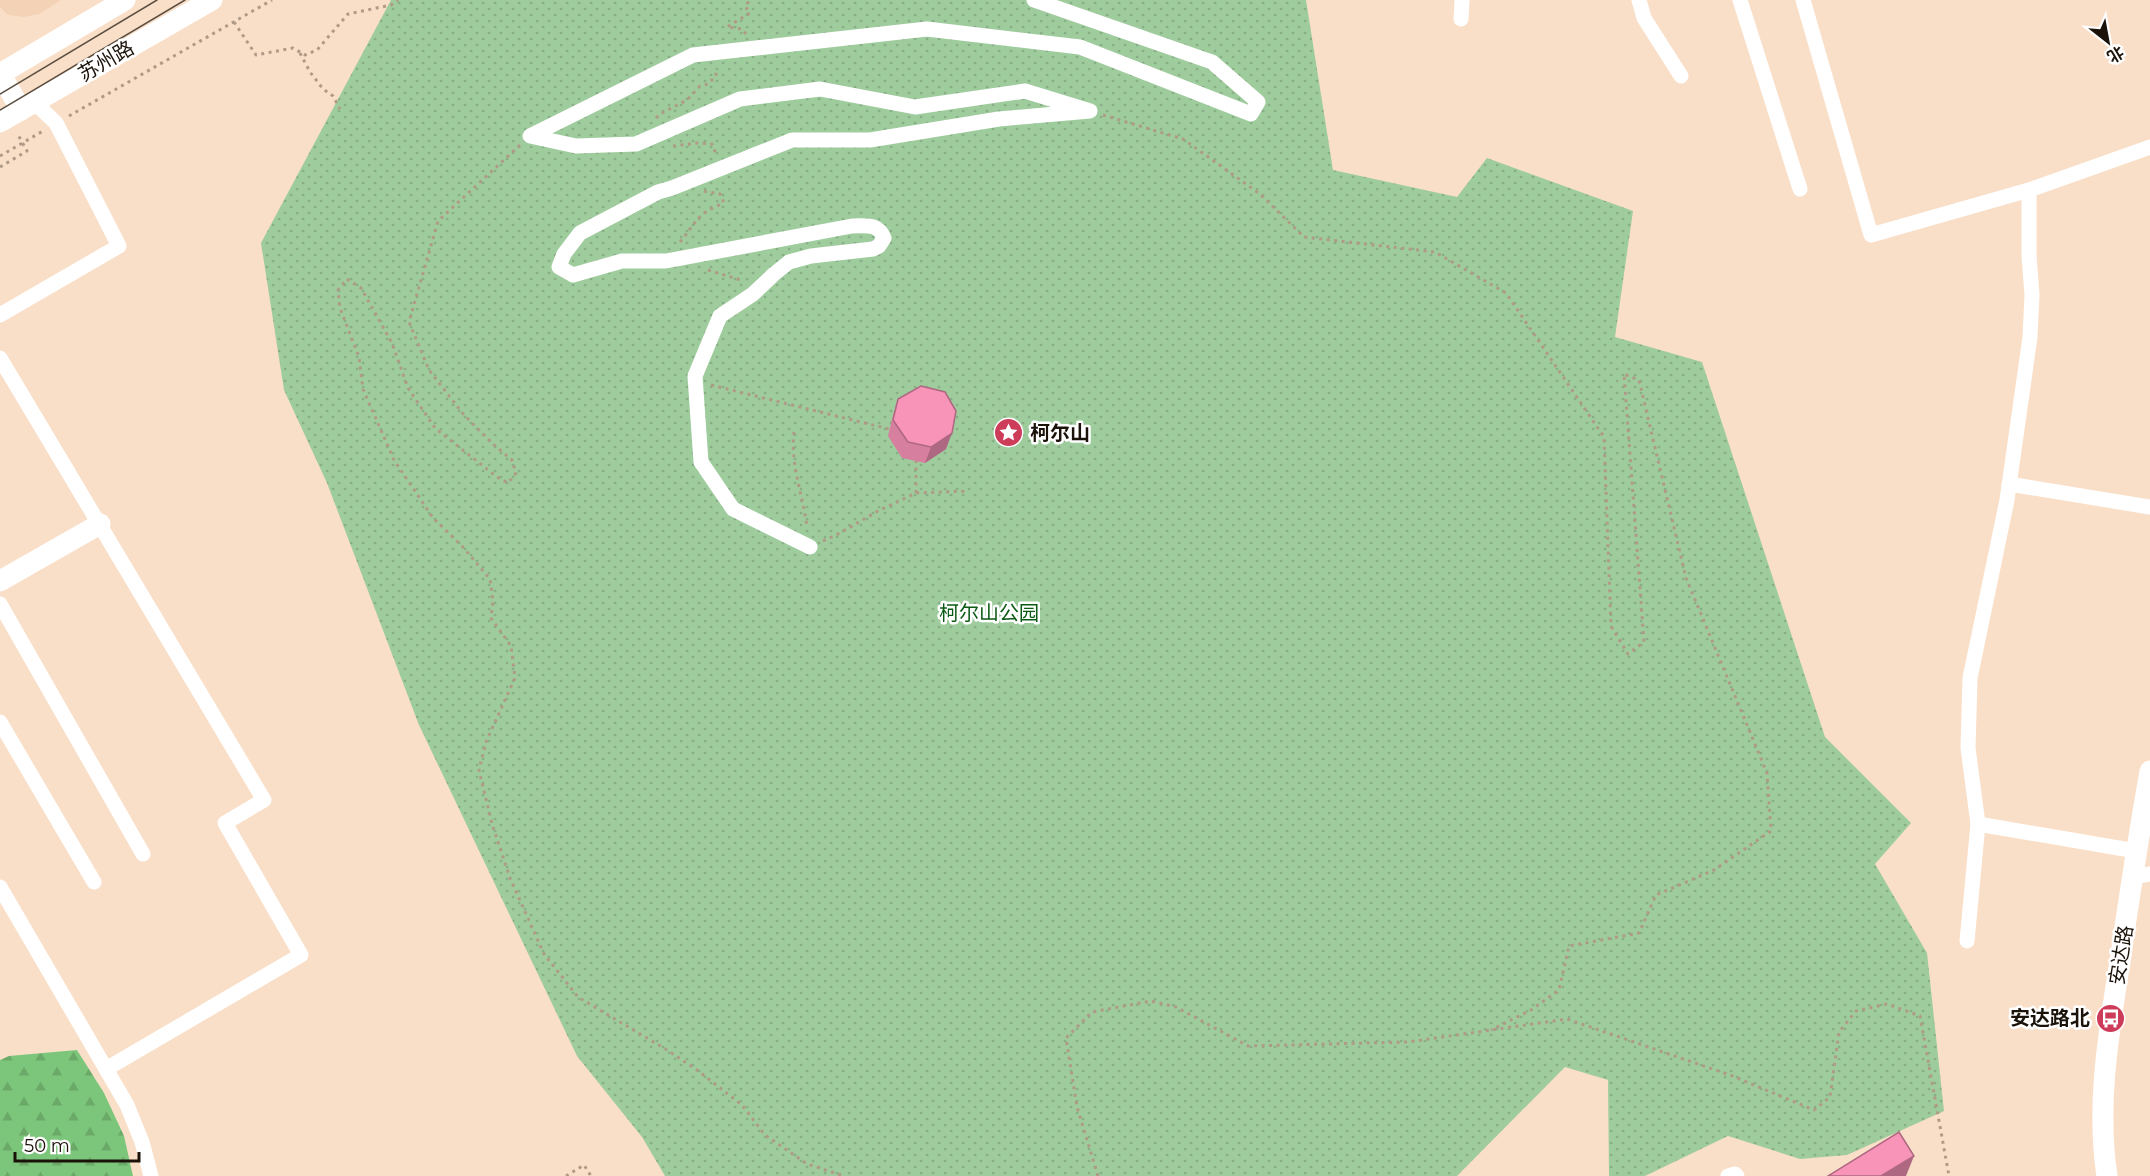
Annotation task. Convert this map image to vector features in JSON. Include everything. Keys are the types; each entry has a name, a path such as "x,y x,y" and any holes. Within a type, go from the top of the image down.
{"street":[{"path":"0,315 119,246 57,123 27,106 0,74 125,0"},
{"name":"苏州路","path":"0,122 212,0"},
{"path":"530,136 693,55 927,29 1080,47 1251,114 1258,102 1212,62 1034,0"},
{"path":"1461,19 1462,0"},
{"path":"1639,0 1644,18 1681,76"},
{"path":"1740,0 1800,189"},
{"path":"1803,0 1871,235 2029,190 2150,147"},
{"path":"530,136 576,146 636,144 740,99 820,89 915,107 1024,91 1090,111"},
{"path":"810,547 733,509 701,462 695,376 720,316 753,294 789,262 811,256 873,249 879,246 884,238 881,231 874,226 852,226 670,260 622,261 573,275 560,267 564,254 580,233 657,192 672,189 792,140 870,140 999,119 1090,111"},
{"path":"1967,940 1978,824 1968,748 1970,678 2009,484 2030,338 2032,295 2029,256 2029,190"},
{"path":"0,358 264,800 225,824 301,955 106,1069"},
{"path":"2009,484 2150,507"},
{"path":"0,581 100,524"},
{"path":"0,604 143,854"},
{"path":"0,722 94,882"},
{"name":"安达路","path":"2107,1176 2102,1110 2111,1018 2141,875 2136,851 2150,771"},
{"path":"1978,824 2136,851"},
{"path":"0,887 135,1123 151,1176"},
{"path":"1728,1176 1734,1174 1737,1176"}],"path":[{"path":"0,156 272,0"},
{"path":"234,22 255,55 293,48 305,55 317,50 348,14 391,4 398,0"},
{"path":"750,0 746,6 750,13 727,27 742,29 751,39 751,50"},
{"path":"676,127 672,121 656,118 687,100 700,86 708,84 716,76 718,61 734,51"},
{"path":"299,52 310,72 323,89 333,96 340,109"},
{"path":"1090,111 1184,139 1260,194 1304,237 1435,252 1506,293 1604,437 1611,626 1628,654 1644,642 1624,374 1639,380 1686,578 1767,773 1771,831 1714,870 1656,895 1639,933 1569,946 1558,990 1531,1010 1491,1030"},
{"path":"0,167 27,151 18,135"},
{"path":"530,136 438,221 409,322 429,370 464,415 512,460 516,473 508,483 497,477 435,428 408,388 392,343 361,288 347,279 338,290 340,308 359,357 363,388 394,460 433,518 462,546 490,579 493,601 492,618 511,646 515,678 486,742 479,770 492,824 510,878 544,954 578,997 697,1070 742,1105 765,1135 807,1164 844,1176"},
{"path":"652,138 674,146 712,144 717,156 706,174"},
{"path":"672,189 697,189 720,194 723,202 704,213 692,225 671,250 670,260 745,281 753,294"},
{"path":"696,381 889,429"},
{"path":"794,432 792,446 794,463 805,507 810,547 916,493 968,491"},
{"path":"916,461 916,493"},
{"path":"1098,1176 1077,1107 1066,1038 1092,1012 1151,1001 1176,1007 1248,1046 1408,1042 1567,1019 1730,1075 1814,1110 1830,1097 1839,1032 1856,1011 1887,1004 1920,1016 1949,1176"},
{"path":"566,1176 584,1166 591,1176"}],"shaded area":[{"path":"0,0 61,0 39,14 24,17 8,15 0,7"}],"green space":[{"name":"柯尔山公园","path":"391,0 1306,0 1333,170 1457,197 1487,158 1633,211 1615,337 1702,362 1825,737 1911,823 1875,864 1927,953 1944,1111 1847,1155 1800,1159 1728,1136 1645,1176 1609,1176 1608,1080 1565,1067 1457,1176 665,1176 642,1137 577,1056 419,725 327,483 284,390 261,243"},
{"path":"77,1050 104,1093 124,1136 133,1176 0,1176 0,1060 9,1056"}],"building":[{"path":"921,386 945,392 956,411 952,433 931,447 908,442 893,420 898,399"},
{"path":"1899,1132 1914,1156 1881,1176 1828,1176"}],"tram line":[{"path":"0,94 157,0"},
{"path":"0,110 185,0"}],"place":[{"name":"柯尔山","path":"1009,433"},
{"name":"安达路北","path":"2111,1018"}]}
